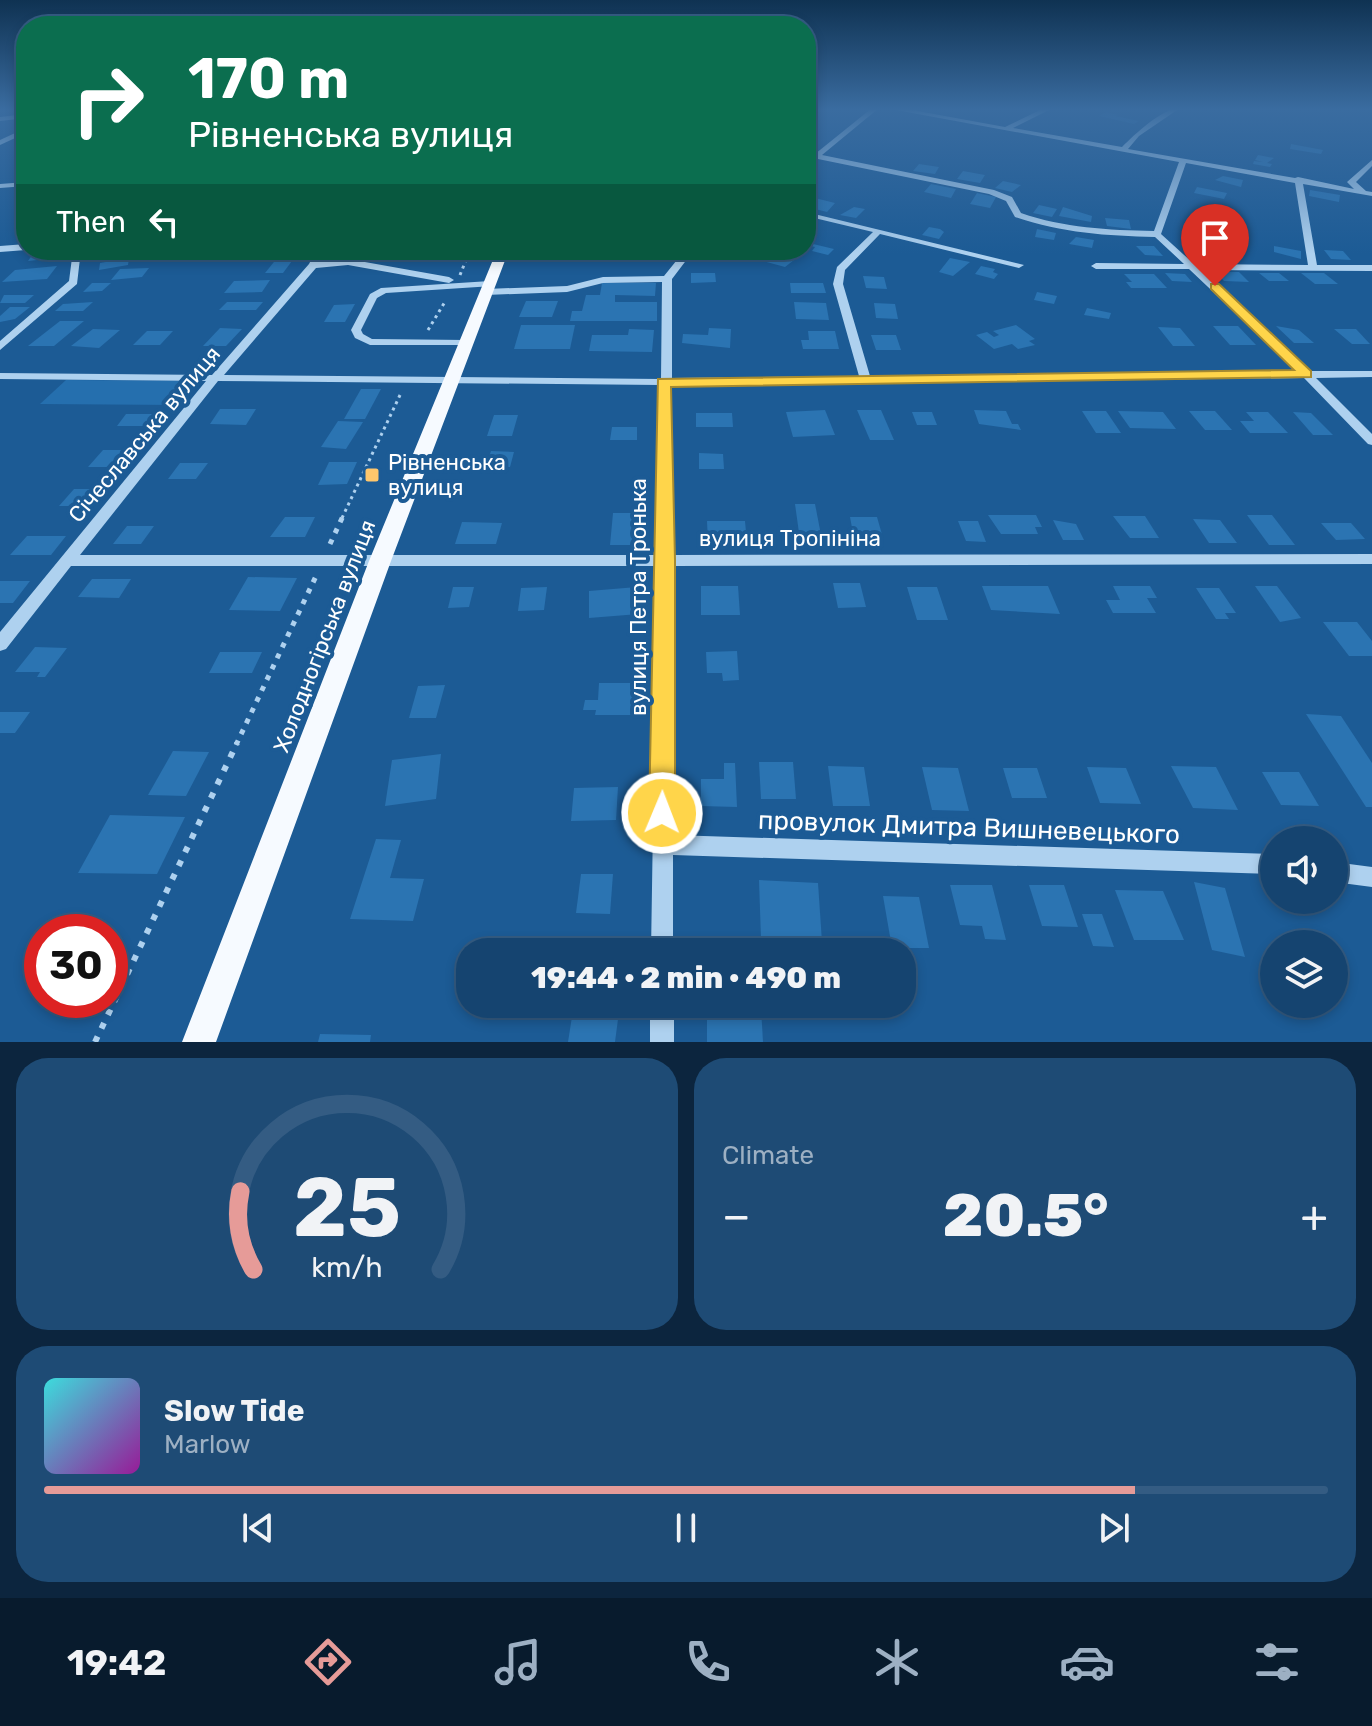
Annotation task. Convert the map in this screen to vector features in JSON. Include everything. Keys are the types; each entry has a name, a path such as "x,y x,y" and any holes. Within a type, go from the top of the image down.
{"main road":[{"name":"Холодногірська вулиця","path":"199,1042 380,561 499,260"}],"street":[{"path":"821,157 991,192 1009,199 1018,215 1052,227 1092,233 1157,234 1306,374 1372,441"},
{"path":"1153,157 1298,179 1369,195"},
{"path":"1157,234 1183,162"},
{"path":"1369,195 1351,186 1351,182 1372,162"},
{"path":"1298,179 1313,267"},
{"path":"816,216 1019,265"},
{"path":"866,381 838,284 840,269 878,232"},
{"path":"0,347 74,282 76,260"},
{"name":"Січеславська вулиця","path":"0,644 214,379 315,260"},
{"path":"466,343 370,342 356,330 373,296 384,290 455,285 567,289 603,280 667,279 682,260"},
{"path":"313,265 348,262 446,278 455,285"},
{"path":"1096,266 1372,268"},
{"name":"вулиця Петра Тронька","path":"662,938 667,279"},
{"path":"0,376 664,382 1372,374"},
{"name":"вулиця Тропініна","path":"65,561 1372,559"},
{"name":"провулок Дмитра Вишневецького","path":"662,845 1260,864"},
{"path":"1348,874 1372,877"},
{"path":"662,1018 662,1042"}],"path":[{"path":"420,342 455,285 466,260"},
{"path":"95,1042 407,380"}],"shaded area":[{"path":"66,380 199,381 178,405 40,404"}],"building":[{"path":"1257,157 1274,158 1267,163 1272,164 1270,167 1253,164 1254,161 1263,162 1255,160"},
{"path":"919,164 939,167 935,174 913,171"},
{"path":"963,171 985,175 980,183 957,179"},
{"path":"1223,176 1243,180 1241,187 1215,180"},
{"path":"1003,181 1021,185 1012,192 995,188"},
{"path":"931,184 956,189 951,198 924,192"},
{"path":"1197,187 1227,193 1224,199 1194,193"},
{"path":"1310,190 1340,195 1339,202 1309,196"},
{"path":"977,193 996,197 990,208 970,204"},
{"path":"816,198 835,203 827,212 816,209"},
{"path":"1039,205 1057,209 1052,217 1033,213"},
{"path":"854,207 865,209 856,218 840,215"},
{"path":"1063,207 1092,216 1091,222 1059,216"},
{"path":"1105,218 1129,220 1131,229 1107,226"},
{"path":"1191,219 1206,222 1205,240 1183,236 1184,223 1191,224"},
{"path":"929,227 944,232 939,239 922,235"},
{"path":"1037,229 1056,233 1054,240 1035,237"},
{"path":"1076,237 1094,240 1092,248 1069,244"},
{"path":"816,245 834,249 828,255 816,252"},
{"path":"1136,246 1154,246 1163,256 1145,255"},
{"path":"1274,246 1301,251 1301,259 1274,252"},
{"path":"1324,250 1343,251 1351,260 1331,259"},
{"path":"950,258 970,262 953,276 939,272"},
{"path":"129,260 128,265 99,270 100,263"},
{"path":"276,260 293,260 283,273 265,273"},
{"path":"759,260 794,260 785,267"},
{"path":"57,266 47,279 2,282 15,270"},
{"path":"981,266 995,269 993,272 998,274 994,279 975,274"},
{"path":"149,268 142,277 111,280 120,269"},
{"path":"1214,271 1239,272 1249,282 1224,281"},
{"path":"691,273 715,273 716,282 691,283"},
{"path":"1165,273 1185,274 1192,282 1172,281"},
{"path":"1259,273 1279,273 1289,281 1269,281"},
{"path":"1301,273 1324,273 1338,284 1315,284"},
{"path":"1124,274 1154,274 1167,288 1131,288 1126,282 1132,282"},
{"path":"863,276 884,277 887,289 866,288"},
{"path":"270,280 262,292 224,293 234,281"},
{"path":"92,283 111,283 102,291 83,292"},
{"path":"602,283 656,283 655,296 615,295 615,302 657,302 657,321 570,321 572,311 582,311 586,295 600,295"},
{"path":"790,283 823,283 826,293 791,293"},
{"path":"1037,292 1057,296 1054,304 1034,300"},
{"path":"4,295 34,295 25,303 0,303"},
{"path":"526,301 558,301 552,317 519,317"},
{"path":"93,302 83,311 55,311 63,304"},
{"path":"227,302 263,302 256,310 219,310"},
{"path":"794,302 826,303 829,320 796,319"},
{"path":"874,303 895,304 898,319 876,318"},
{"path":"355,304 345,322 324,322 334,305"},
{"path":"10,307 30,307 15,319 0,322 0,316"},
{"path":"1087,308 1111,313 1109,319 1084,315"},
{"path":"60,321 84,321 54,346 28,346"},
{"path":"521,325 575,325 570,349 514,349"},
{"path":"1016,325 1035,339 1029,341 1035,345 1018,349 1012,344 994,349 976,335 987,332 994,337 999,335 993,331"},
{"path":"1213,326 1238,326 1256,345 1230,345"},
{"path":"1276,326 1299,330 1314,343 1294,343"},
{"path":"1158,327 1180,328 1195,346 1173,346"},
{"path":"220,328 242,329 226,346 203,346"},
{"path":"709,328 731,329 730,348 682,343 683,334 708,335"},
{"path":"93,329 120,330 99,348 71,346"},
{"path":"629,329 654,330 652,352 589,351 592,335 628,335"},
{"path":"1334,329 1356,329 1370,344 1352,344"},
{"path":"147,331 173,331 160,345 133,345"},
{"path":"808,331 835,331 839,349 803,349 801,340 809,340"},
{"path":"871,335 896,335 901,350 876,350"},
{"path":"361,389 381,389 365,419 344,419"},
{"path":"220,409 256,409 246,425 210,424"},
{"path":"825,410 835,435 793,437 786,412"},
{"path":"857,410 881,410 894,440 870,440"},
{"path":"974,410 1006,411 1012,424 1018,424 1021,430 979,424"},
{"path":"1082,411 1106,411 1121,433 1096,433"},
{"path":"1118,411 1163,412 1176,429 1130,428"},
{"path":"1189,411 1215,411 1232,430 1205,430"},
{"path":"912,412 932,412 937,425 917,425"},
{"path":"1246,412 1268,412 1288,433 1250,433 1240,421 1254,421"},
{"path":"1293,412 1311,413 1333,435 1313,435"},
{"path":"696,413 732,413 733,427 696,427"},
{"path":"126,414 166,414 157,426 117,426"},
{"path":"494,415 518,415 512,436 487,436"},
{"path":"338,421 363,422 346,449 321,447"},
{"path":"612,427 637,427 637,440 610,440"},
{"path":"103,450 138,450 124,467 88,467"},
{"path":"491,451 514,452 510,467 486,466"},
{"path":"699,453 723,454 724,469 699,469"},
{"path":"329,462 357,462 347,484 318,485"},
{"path":"180,463 208,463 196,479 168,479"},
{"path":"74,489 105,489 91,506 59,506"},
{"path":"795,504 815,504 822,540 800,540"},
{"path":"613,513 642,513 641,545 610,545"},
{"path":"988,515 1036,515 1042,527 1035,527 1038,534 1001,534"},
{"path":"1247,515 1272,515 1295,545 1269,545"},
{"path":"1113,516 1145,516 1159,538 1130,538"},
{"path":"285,517 315,517 305,537 270,537"},
{"path":"850,517 877,517 883,538 854,538"},
{"path":"1193,519 1220,520 1237,543 1209,543"},
{"path":"1053,520 1076,524 1084,540 1063,540"},
{"path":"707,521 745,521 747,543 708,543"},
{"path":"958,521 978,521 986,542 966,541"},
{"path":"462,522 502,523 496,544 455,544"},
{"path":"1321,523 1351,523 1365,539 1336,540"},
{"path":"127,526 154,526 141,544 113,544"},
{"path":"27,536 66,536 51,555 10,555"},
{"path":"248,577 297,578 280,611 229,610"},
{"path":"92,579 131,579 119,598 78,597"},
{"path":"0,581 30,581 13,603 0,603"},
{"path":"833,583 860,583 866,607 838,608"},
{"path":"701,586 738,586 740,615 701,615"},
{"path":"982,586 1048,586 1060,614 991,610"},
{"path":"1113,586 1150,586 1157,598 1147,598 1156,613 1113,613 1106,600 1120,600"},
{"path":"1255,586 1277,586 1301,618 1280,622"},
{"path":"453,587 474,587 469,607 448,608"},
{"path":"547,587 544,610 518,611 521,588"},
{"path":"637,587 639,614 589,618 589,591"},
{"path":"907,587 937,587 948,620 917,620"},
{"path":"1196,588 1219,588 1236,613 1225,613 1229,619 1216,619"},
{"path":"1323,622 1357,622 1372,641 1372,656 1349,656"},
{"path":"35,647 67,648 45,677 37,677 40,672 15,672"},
{"path":"737,651 739,680 723,681 722,673 707,673 706,652"},
{"path":"220,652 262,652 252,673 209,673"},
{"path":"599,683 638,683 637,715 595,715 596,710 583,710 585,700 598,700"},
{"path":"445,685 436,718 409,718 418,686"},
{"path":"0,712 30,712 15,733 0,733"},
{"path":"1306,714 1341,716 1372,763 1372,807 1366,807"},
{"path":"173,751 209,752 186,796 148,795"},
{"path":"441,754 436,799 385,806 392,760"},
{"path":"759,762 793,762 796,799 761,799"},
{"path":"724,763 735,763 737,807 701,806 701,779 724,779"},
{"path":"828,766 864,767 870,806 833,806"},
{"path":"1171,766 1216,767 1238,810 1193,808"},
{"path":"922,767 958,768 969,811 932,810"},
{"path":"1087,767 1126,768 1141,804 1100,803"},
{"path":"1003,768 1037,768 1047,798 1012,798"},
{"path":"1262,772 1299,772 1319,806 1281,805"},
{"path":"618,787 616,820 571,821 574,788"},
{"path":"110,815 185,817 157,874 78,873"},
{"path":"376,839 401,840 390,878 424,879 413,921 350,919"},
{"path":"581,874 613,874 610,914 576,913"},
{"path":"759,880 818,883 822,938 761,938"},
{"path":"1194,882 1225,888 1245,957 1212,950"},
{"path":"950,885 992,885 1006,940 985,939 982,926 960,925"},
{"path":"1029,885 1064,885 1078,927 1042,926"},
{"path":"1115,890 1163,891 1184,940 1134,940"},
{"path":"883,896 919,897 929,948 916,948 916,938 890,938"},
{"path":"1082,914 1102,914 1114,947 1093,946"},
{"path":"572,1018 618,1018 615,1042 568,1042"},
{"path":"707,1018 762,1018 763,1042 707,1042"},
{"path":"320,1034 371,1035 370,1042 318,1042"}],"place":[{"name":"Рівненська вулиця","path":"372,475"}],"route":[{"path":"662,813 666,560 664,382 1306,374 1215,286"}]}
